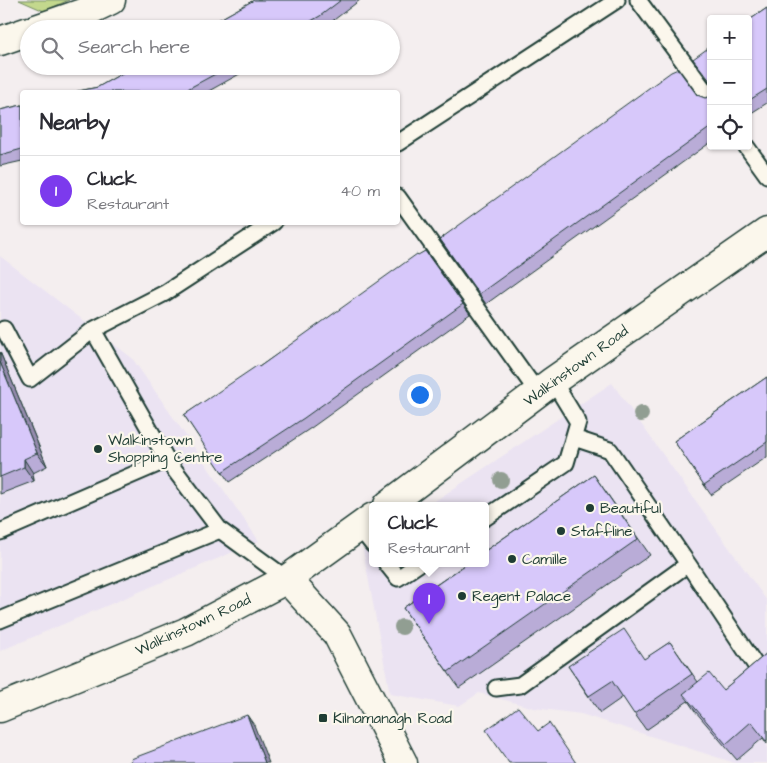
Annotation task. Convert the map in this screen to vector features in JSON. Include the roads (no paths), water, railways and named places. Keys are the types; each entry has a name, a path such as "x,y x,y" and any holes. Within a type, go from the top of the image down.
{"main road":[{"path":"62,20 88,11 110,0"},
{"path":"0,41 20,34"},
{"name":"Walkinstown Road","path":"392,502 545,387 767,232"},
{"name":"Walkinstown Road","path":"0,708 186,632 288,579 368,530"},
{"path":"288,579 337,634 402,763"}],"lane":[{"path":"400,142 617,0"},
{"path":"638,0 707,94"},
{"path":"749,150 767,176"},
{"path":"400,201 545,387 578,422 566,463 489,515"},
{"path":"4,329 30,379 92,330 165,293 269,225"},
{"path":"92,330 167,460 220,530 288,579"},
{"path":"574,438 610,450 756,666"},
{"path":"0,532 167,460"},
{"path":"0,620 220,530"},
{"path":"496,688 520,685 688,564"},
{"path":"389,567 398,578 414,567"}],"place":[{"name":"Walkinstown Shopping Centre","path":"98,449"},
{"name":"Beautiful","path":"590,508"},
{"name":"Staffline","path":"561,531"},
{"name":"Camille","path":"512,559"},
{"name":"Regent Palace","path":"462,596"},
{"name":"Cluck","path":"429,624"},
{"name":"Kilnamanagh Road","path":"323,718"}]}
